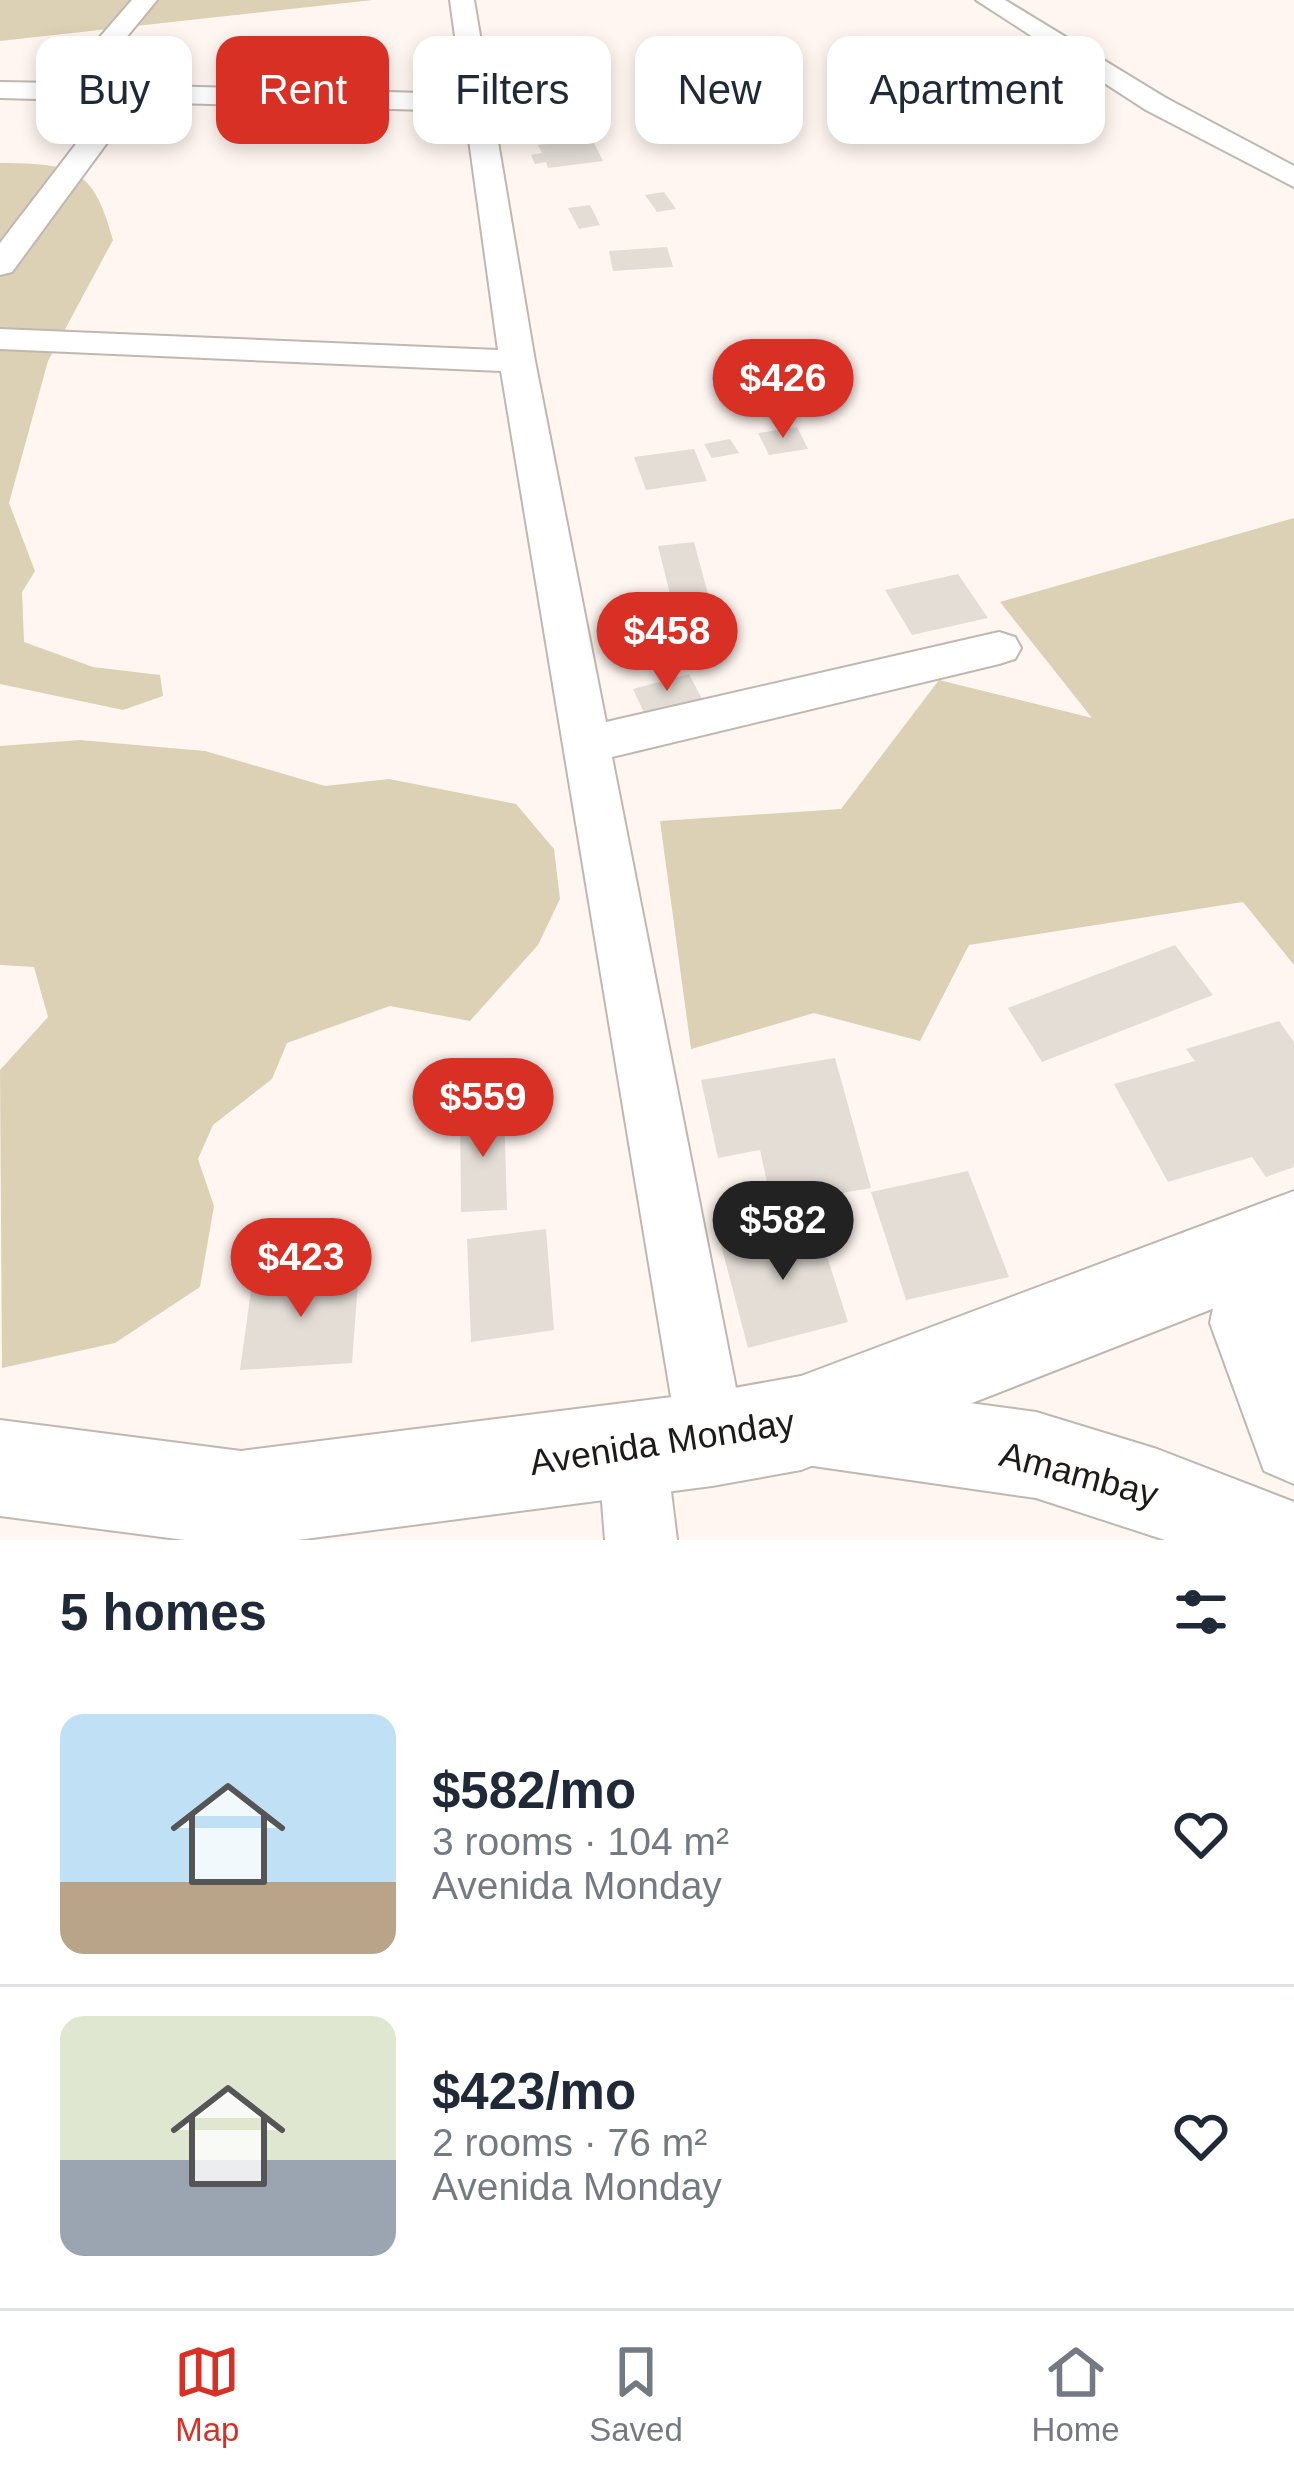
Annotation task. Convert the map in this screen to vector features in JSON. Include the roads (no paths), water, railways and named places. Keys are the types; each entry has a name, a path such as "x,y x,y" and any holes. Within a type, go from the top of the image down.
{"main road":[{"name":"Avenida Monday","path":"0,1468 241,1499 672,1445 801,1423 1279,1239"}],"street":[{"path":"115,36 145,0"},
{"path":"462,0 467,36"},
{"path":"988,0 1156,104 1294,178"},
{"path":"0,90 36,91"},
{"path":"192,96 413,101"},
{"path":"0,265 91,144"},
{"path":"483,144 517,362 587,746 672,1445 641,1540"},
{"path":"0,338 517,362"},
{"path":"587,746 999,648"},
{"path":"1279,1239 1252,1323 1294,1441"},
{"name":"Amambay","path":"801,1423 1036,1455 1157,1493 1279,1540"}]}
